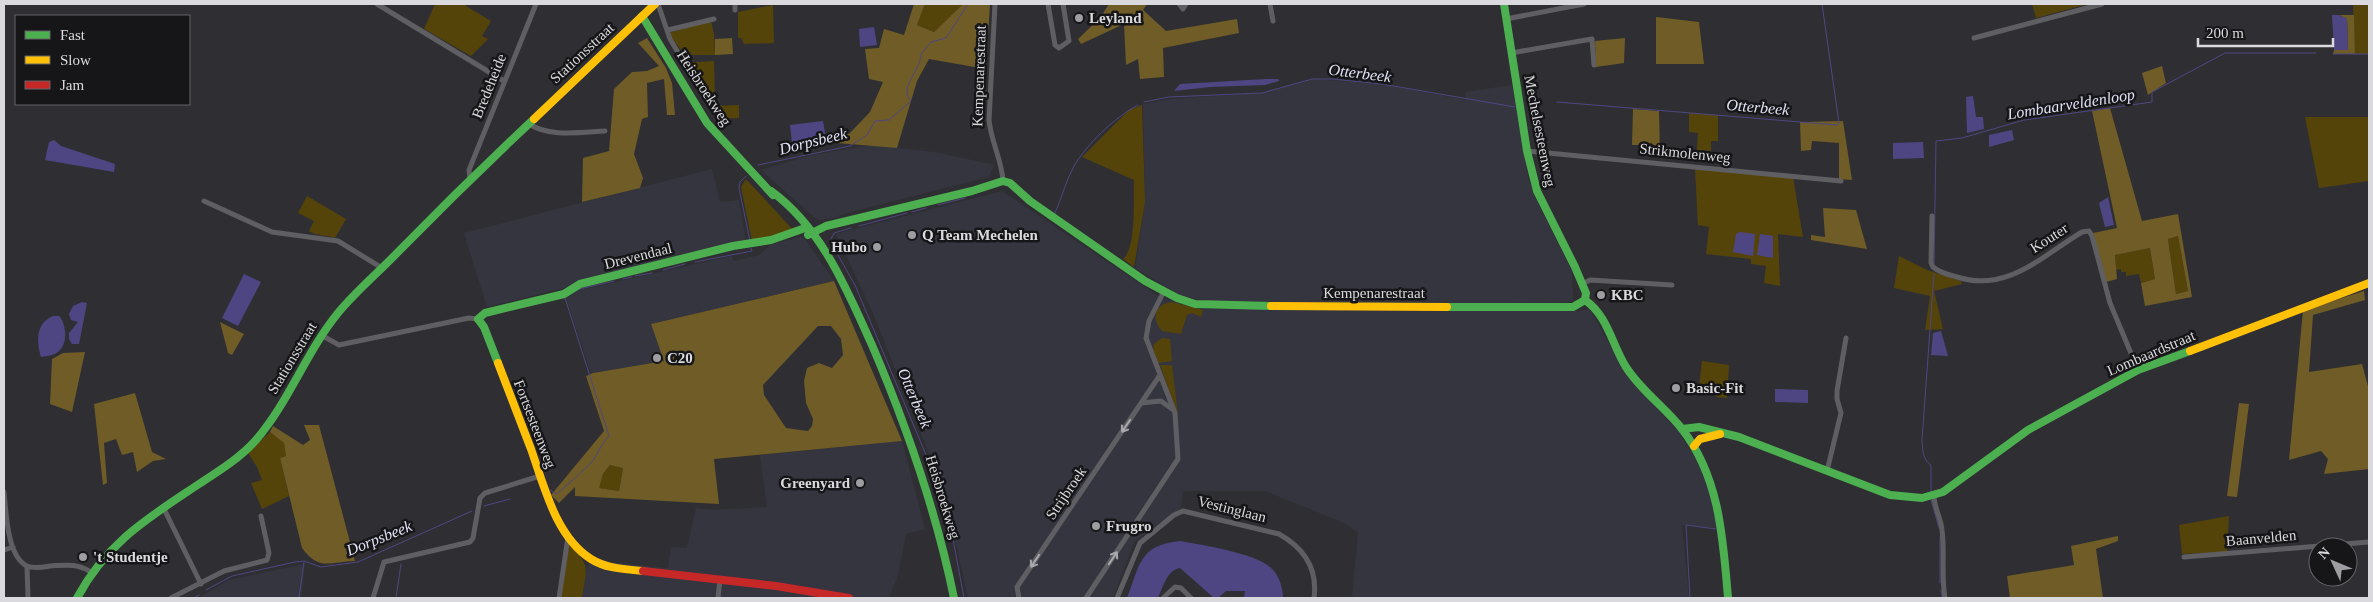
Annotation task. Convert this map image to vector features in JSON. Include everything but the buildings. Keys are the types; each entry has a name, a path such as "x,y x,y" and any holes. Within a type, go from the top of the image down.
{"street":[{"path":"377,4 504,81"},
{"name":"Bredeheide","path":"470,179 469,170 536,4"},
{"name":"Stationsstraat","path":"77,598 91,572 110,550 227,464 261,434 321,335 339,312 528,122 656,4 672,44 688,69"},
{"name":"Kempenarestraat","path":"995,4 990,120 991,137 1002,167 1003,181 1010,183 1030,201 1098,247 1128,270 1164,291 1195,304 1230,306 1573,307 1585,300"},
{"path":"1048,4 1055,45 1059,48 1069,41 1063,4"},
{"path":"1179,4 1184,9 1186,4"},
{"path":"1270,4 1273,20"},
{"name":"Mechelsesteenweg","path":"1504,4 1527,151 1536,191 1582,284 1586,293 1585,300"},
{"path":"1506,19 1584,4"},
{"path":"1974,38 2102,4"},
{"name":"Heisbroekweg","path":"642,16 706,122 771,191 783,201 836,269 851,298 891,390 918,460 943,542 954,598"},
{"path":"668,30 714,19"},
{"path":"1512,54 1592,39 1594,65"},
{"path":"528,122 540,129 555,131 605,132"},
{"name":"Strikmolenweg","path":"1527,151 1841,181"},
{"name":"Drevendaal","path":"478,319 485,313 564,294 580,284 733,246 754,244 788,236 972,191 1003,181"},
{"path":"204,201 272,232 338,240 382,268"},
{"name":"Kouter","path":"1932,216 1933,267 1952,276 1975,282 1993,282 2007,278 2082,232 2089,231 2110,303 2138,370"},
{"path":"1582,284 1590,280 1672,285"},
{"name":"Lombaardstraat","path":"1682,429 1699,427 1727,433 1890,495 1911,500 1943,492 2028,430 2138,370 2369,283"},
{"path":"1086,598 1175,466 1178,454 1175,413 1149,348 1146,333 1148,321 1164,291"},
{"path":"1585,300 1596,308 1625,366 1636,382 1682,429 1707,471 1718,504 1728,598"},
{"path":"321,335 332,343 343,345 469,318 478,319"},
{"name":"Fortsesteenweg","path":"478,319 484,328 554,511 568,537 585,557 595,563 609,567 720,579 833,594 849,598"},
{"path":"1827,471 1841,413 1837,391 1846,338"},
{"name":"Strijbroek","path":"1019,598 1017,586 1160,376"},
{"path":"1141,403 1161,401 1170,406 1175,413"},
{"path":"1692,443 1696,433 1712,430"},
{"path":"1692,443 1705,437 1727,433"},
{"path":"373,598 384,562 470,542 473,538 480,498 485,493 540,476"},
{"path":"4,492 13,548 17,557 27,566 76,564 91,572"},
{"path":"1934,495 1934,505 1942,529 1942,582 1945,598"},
{"path":"164,509 201,584"},
{"name":"Vestinglaan","path":"1117,598 1140,543 1174,515 1183,510 1279,534 1292,541 1309,560 1314,576 1314,598"},
{"path":"171,598 201,584 224,570 267,560 269,553 261,516"},
{"path":"559,598 568,537"},
{"name":"Baanvelden","path":"2184,557 2369,542"},
{"path":"4,550 13,548"},
{"path":"27,566 28,598"},
{"path":"718,598 720,579"},
{"path":"1163,598 1174,587 1181,588 1191,598"}],"shaded area":[{"path":"435,4 467,4 466,6 491,21 482,36 488,39 471,56 424,29"},
{"path":"914,4 925,4 917,25 934,32 963,4 990,4 986,69 929,59 917,81 897,148 837,143 832,132 849,134 870,112 883,82 869,79 865,49 879,48 884,29 904,35"},
{"path":"925,4 963,4 934,32 917,25"},
{"path":"1109,4 1147,4 1143,10 1166,31 1237,19 1239,33 1163,48 1164,77 1140,79 1138,59 1126,65 1124,24 1081,44 1078,39 1100,18"},
{"path":"2032,4 2088,4 2036,18"},
{"path":"2353,4 2369,4 2369,54 2355,54"},
{"path":"773,5 774,43 744,44 741,38 738,38 738,12"},
{"path":"2332,15 2339,15 2347,19 2348,50 2334,50"},
{"path":"2339,15 2354,15 2355,54 2333,54 2334,50 2348,50 2347,19"},
{"path":"1656,17 1699,22 1704,64 1656,64"},
{"path":"711,21 715,55 685,55 668,33"},
{"path":"874,27 877,45 860,47 859,29"},
{"path":"647,38 666,68 672,83 675,115 667,115 664,79 647,83 648,117 642,119 634,154 643,178 640,188 582,202 583,158 609,151 614,89 632,72 647,71 659,66 638,43"},
{"path":"732,38 733,54 715,55 715,39"},
{"path":"1625,38 1624,63 1596,67 1595,41"},
{"path":"714,61 715,106 739,105 739,118 718,119 681,63"},
{"path":"2162,66 2166,83 2148,95 2142,73"},
{"path":"1278,79 1279,81 1265,85 1210,87 1174,91 1180,84"},
{"path":"1312,79 1382,84 1465,100 1466,92 1512,85 1528,177 1535,197 1572,271 1573,300 1568,302 1435,304 1204,301 1180,295 1135,268 1145,202 1143,104 1170,99 1262,93"},
{"path":"1973,96 1976,117 1983,117 1984,129 1967,133 1966,97"},
{"path":"1142,105 1145,202 1134,267 1123,259 1127,253 1132,234 1134,180 1082,157 1129,110"},
{"path":"2110,108 2142,221 2178,214 2192,297 2145,306 2141,283 2155,279 2150,248 2115,255 2117,279 2106,282 2093,233 2117,228 2092,111","holes":["2178,236 2188,291 2176,294 2168,239"]},
{"path":"1633,109 1659,111 1660,155 1656,155 1655,145 1632,145"},
{"path":"1689,113 1718,115 1718,141 1711,141 1711,151 1697,150 1698,133 1689,132"},
{"path":"2305,117 2369,117 2369,181 2319,188"},
{"path":"823,121 826,138 792,143 790,125"},
{"path":"1843,121 1852,180 1839,179 1839,143 1812,141 1811,150 1801,151 1800,122"},
{"path":"2012,130 2014,140 1989,147 1989,135"},
{"path":"54,140 61,146 115,164 114,172 45,160 49,142"},
{"path":"1923,142 1924,158 1893,159 1893,143"},
{"path":"871,145 934,152 995,165 988,177 839,215 839,217 820,220 761,170 813,155"},
{"path":"712,169 720,202 739,200 746,242 580,281 564,288 487,307 464,233"},
{"path":"1695,169 1793,177 1803,237 1778,234 1780,286 1764,283 1766,266 1751,264 1751,259 1706,254 1709,227 1698,225"},
{"path":"746,179 794,231 752,241 741,187"},
{"path":"1002,191 1161,298 1204,309 1579,311 1590,309 1628,378 1678,431 1698,463 1708,484 1717,528 1682,525 1689,598 1352,598 1358,533 1347,524 1265,491 1183,491 1181,508 1134,542 1113,598 968,598 945,494 873,313 836,234"},
{"path":"307,196 346,219 335,238 309,231 314,221 298,213"},
{"path":"2108,197 2114,225 2105,227 2099,203"},
{"path":"1823,208 1856,210 1867,249 1811,240 1811,235 1825,237"},
{"path":"1740,232 1755,234 1753,256 1733,252 1736,234"},
{"path":"1760,234 1773,236 1773,258 1757,255"},
{"path":"803,236 834,281 651,324 665,361 591,373 566,298 576,291 732,256 734,261 760,255 770,245"},
{"path":"2178,236 2188,291 2176,294 2168,238"},
{"path":"2150,248 2155,279 2141,283 2139,274 2126,276 2126,272 2121,272 2121,269 2116,270 2115,255"},
{"path":"1899,256 1927,270 1961,281 1962,284 1934,291 1943,329 1925,330 1930,296 1894,288"},
{"path":"244,274 261,282 238,326 222,318"},
{"path":"834,281 902,441 714,459 719,504 575,496 575,487 559,503 551,495 604,431 586,376 593,373 664,361 651,324","holes":["818,326 831,326 841,339 843,355 832,368 819,363 807,368 804,381 806,403 813,419 812,426 808,431 786,428 764,395 763,385","610,465 623,468 619,491 599,488 603,474"]},
{"path":"2364,291 2365,300 2313,315 2309,372 2362,364 2369,390 2369,469 2324,474 2328,459 2321,451 2289,460 2303,310"},
{"path":"82,302 87,303 79,344 72,344 69,339 69,333 78,322 71,320 69,314 73,306"},
{"path":"1172,302 1203,310 1201,317 1192,313 1187,315 1181,334 1162,331 1156,322 1158,309 1166,303"},
{"path":"59,316 63,323 65,338 63,347 52,355 41,357 38,345 40,328 47,319"},
{"path":"220,322 244,334 232,355 228,353"},
{"path":"1941,331 1948,356 1931,355 1933,333"},
{"path":"1162,338 1170,339 1172,361 1158,363 1153,350 1154,344"},
{"path":"85,352 72,412 50,404 52,359 63,353"},
{"path":"1702,361 1729,365 1727,398 1716,397 1716,389 1699,387"},
{"path":"1160,365 1172,365 1178,415"},
{"path":"1775,389 1808,390 1808,403 1775,402"},
{"path":"135,393 152,452 166,459 153,461 137,472 133,452 122,455 116,439 104,443 107,483 103,485 94,404"},
{"path":"2239,403 2249,404 2237,497 2227,496"},
{"path":"304,425 319,425 355,561 325,564 314,560 302,548 280,458 286,456 284,443 270,432 273,426 303,445 310,440"},
{"path":"270,432 284,443 287,456 280,458 289,496 262,509 251,483 262,480 257,467 248,453"},
{"path":"902,441 925,529 906,534 898,575 889,598 582,598 587,566 596,559 607,562 668,568 671,547 687,548 696,508 714,510 767,507 760,455"},
{"path":"610,465 623,467 619,491 598,488 603,474"},
{"path":"2229,516 2227,552 2182,554 2179,525"},
{"path":"2118,536 2118,541 2096,549 2103,598 2010,598 2007,576 2074,565 2071,546"},
{"path":"1180,541 1227,550 1262,562 1270,567 1278,577 1283,598 1244,598 1245,591 1226,591 1218,598 1214,598 1180,568 1169,575 1158,598 1127,598 1139,567 1149,552 1166,543"},
{"path":"569,545 581,558 586,568 582,598 561,598"},
{"path":"305,564 301,598 199,598 229,580"}],"waterway":[{"name":"Dorpsbeek","path":"758,165 850,146 867,135 875,121 889,120 911,101 908,96 908,84 918,67 921,54 931,42 946,38 968,4"},
{"name":"Otterbeek","path":"1557,102 1837,125 1839,123 1822,4"},
{"name":"Lombaarveldenloop","path":"1934,264 1936,141 1962,138 2024,120 2152,102 2152,92 2225,53 2316,53"},
{"name":"Lombaarveldenloop","path":"2333,54 2369,54"},
{"name":"Otterbeek","path":"1144,102 1169,97 1262,93 1312,79 1332,79 1382,84 1515,107"},
{"name":"Otterbeek","path":"1055,213 1071,171 1080,157 1111,124 1138,105"},
{"name":"Dorpsbeek","path":"746,176 740,182 739,188 750,241"},
{"name":"Otterbeek","path":"938,205 965,198"},
{"name":"Otterbeek","path":"912,212 926,208"},
{"name":"Otterbeek","path":"859,226 907,213"},
{"name":"Otterbeek","path":"851,228 834,233 830,241 855,285 929,462 953,539 964,598"},
{"name":"Dorpsbeek","path":"695,262 752,251 751,248"},
{"name":"Dorpsbeek","path":"663,270 685,264"},
{"name":"Dorpsbeek","path":"635,276 652,273"},
{"name":"Lombaarveldenloop","path":"1931,492 1931,465 1924,457 1922,440 1934,274"},
{"name":"Dorpsbeek","path":"623,279 632,277"},
{"name":"Dorpsbeek","path":"576,290 614,281"},
{"name":"Dorpsbeek","path":"550,490 556,494 575,478 594,459 609,436 565,298"},
{"name":"Dorpsbeek","path":"484,506 510,499"},
{"name":"Lombaarveldenloop","path":"1931,500 1939,528"},
{"name":"Dorpsbeek","path":"206,590 232,576 295,562 304,561 321,567 358,562 472,511"},
{"path":"1690,598 1686,525 1716,529"},
{"name":"Lombaarveldenloop","path":"1940,537 1940,583"},
{"path":"299,598 304,562"},
{"path":"396,598 401,564"},
{"name":"Lombaarveldenloop","path":"1941,590 1942,598"},
{"name":"Dorpsbeek","path":"194,598 199,595"}],"traffic: fast":[{"path":"1504,4 1527,151 1537,191 1575,267 1586,293 1585,300"},
{"path":"642,16 707,123 773,195"},
{"path":"77,598 89,578 115,546 146,520 229,464 250,447 278,410 316,344 338,313 360,289 534,119"},
{"path":"808,235 826,226 972,191 1003,181 1010,183 1030,201 1145,281 1177,298 1195,304 1271,306"},
{"path":"771,191 789,206 819,241 843,282 872,345 909,438 939,533 954,598"},
{"path":"498,363 484,327 478,319 485,313 564,294 580,284 733,246 771,240 808,227"},
{"path":"1447,307 1573,307 1585,300"},
{"path":"1585,300 1604,322 1632,376 1682,429 1695,448 1705,468 1712,488 1721,532 1728,598"},
{"path":"1682,429 1699,427 1739,437 1890,495 1922,498 1943,492 2028,430 2138,370 2190,351"}],"traffic: slow":[{"path":"534,119 655,4"},
{"path":"2190,351 2369,283"},
{"path":"1271,306 1447,307"},
{"path":"498,363 546,494 569,538 591,559 603,565 643,571"},
{"path":"1694,446 1700,439 1720,434"}],"traffic: jam":[{"path":"643,571 776,586 849,598"}],"place":[{"name":"Leyland","path":"1079,18"},
{"name":"Q Team Mechelen","path":"912,235"},
{"name":"Hubo","path":"877,247"},
{"name":"KBC","path":"1601,295"},
{"name":"C20","path":"657,358"},
{"name":"Basic-Fit","path":"1676,388"},
{"name":"Greenyard","path":"860,483"},
{"name":"Frugro","path":"1096,526"},
{"name":"'t Studentje","path":"83,557"}]}
